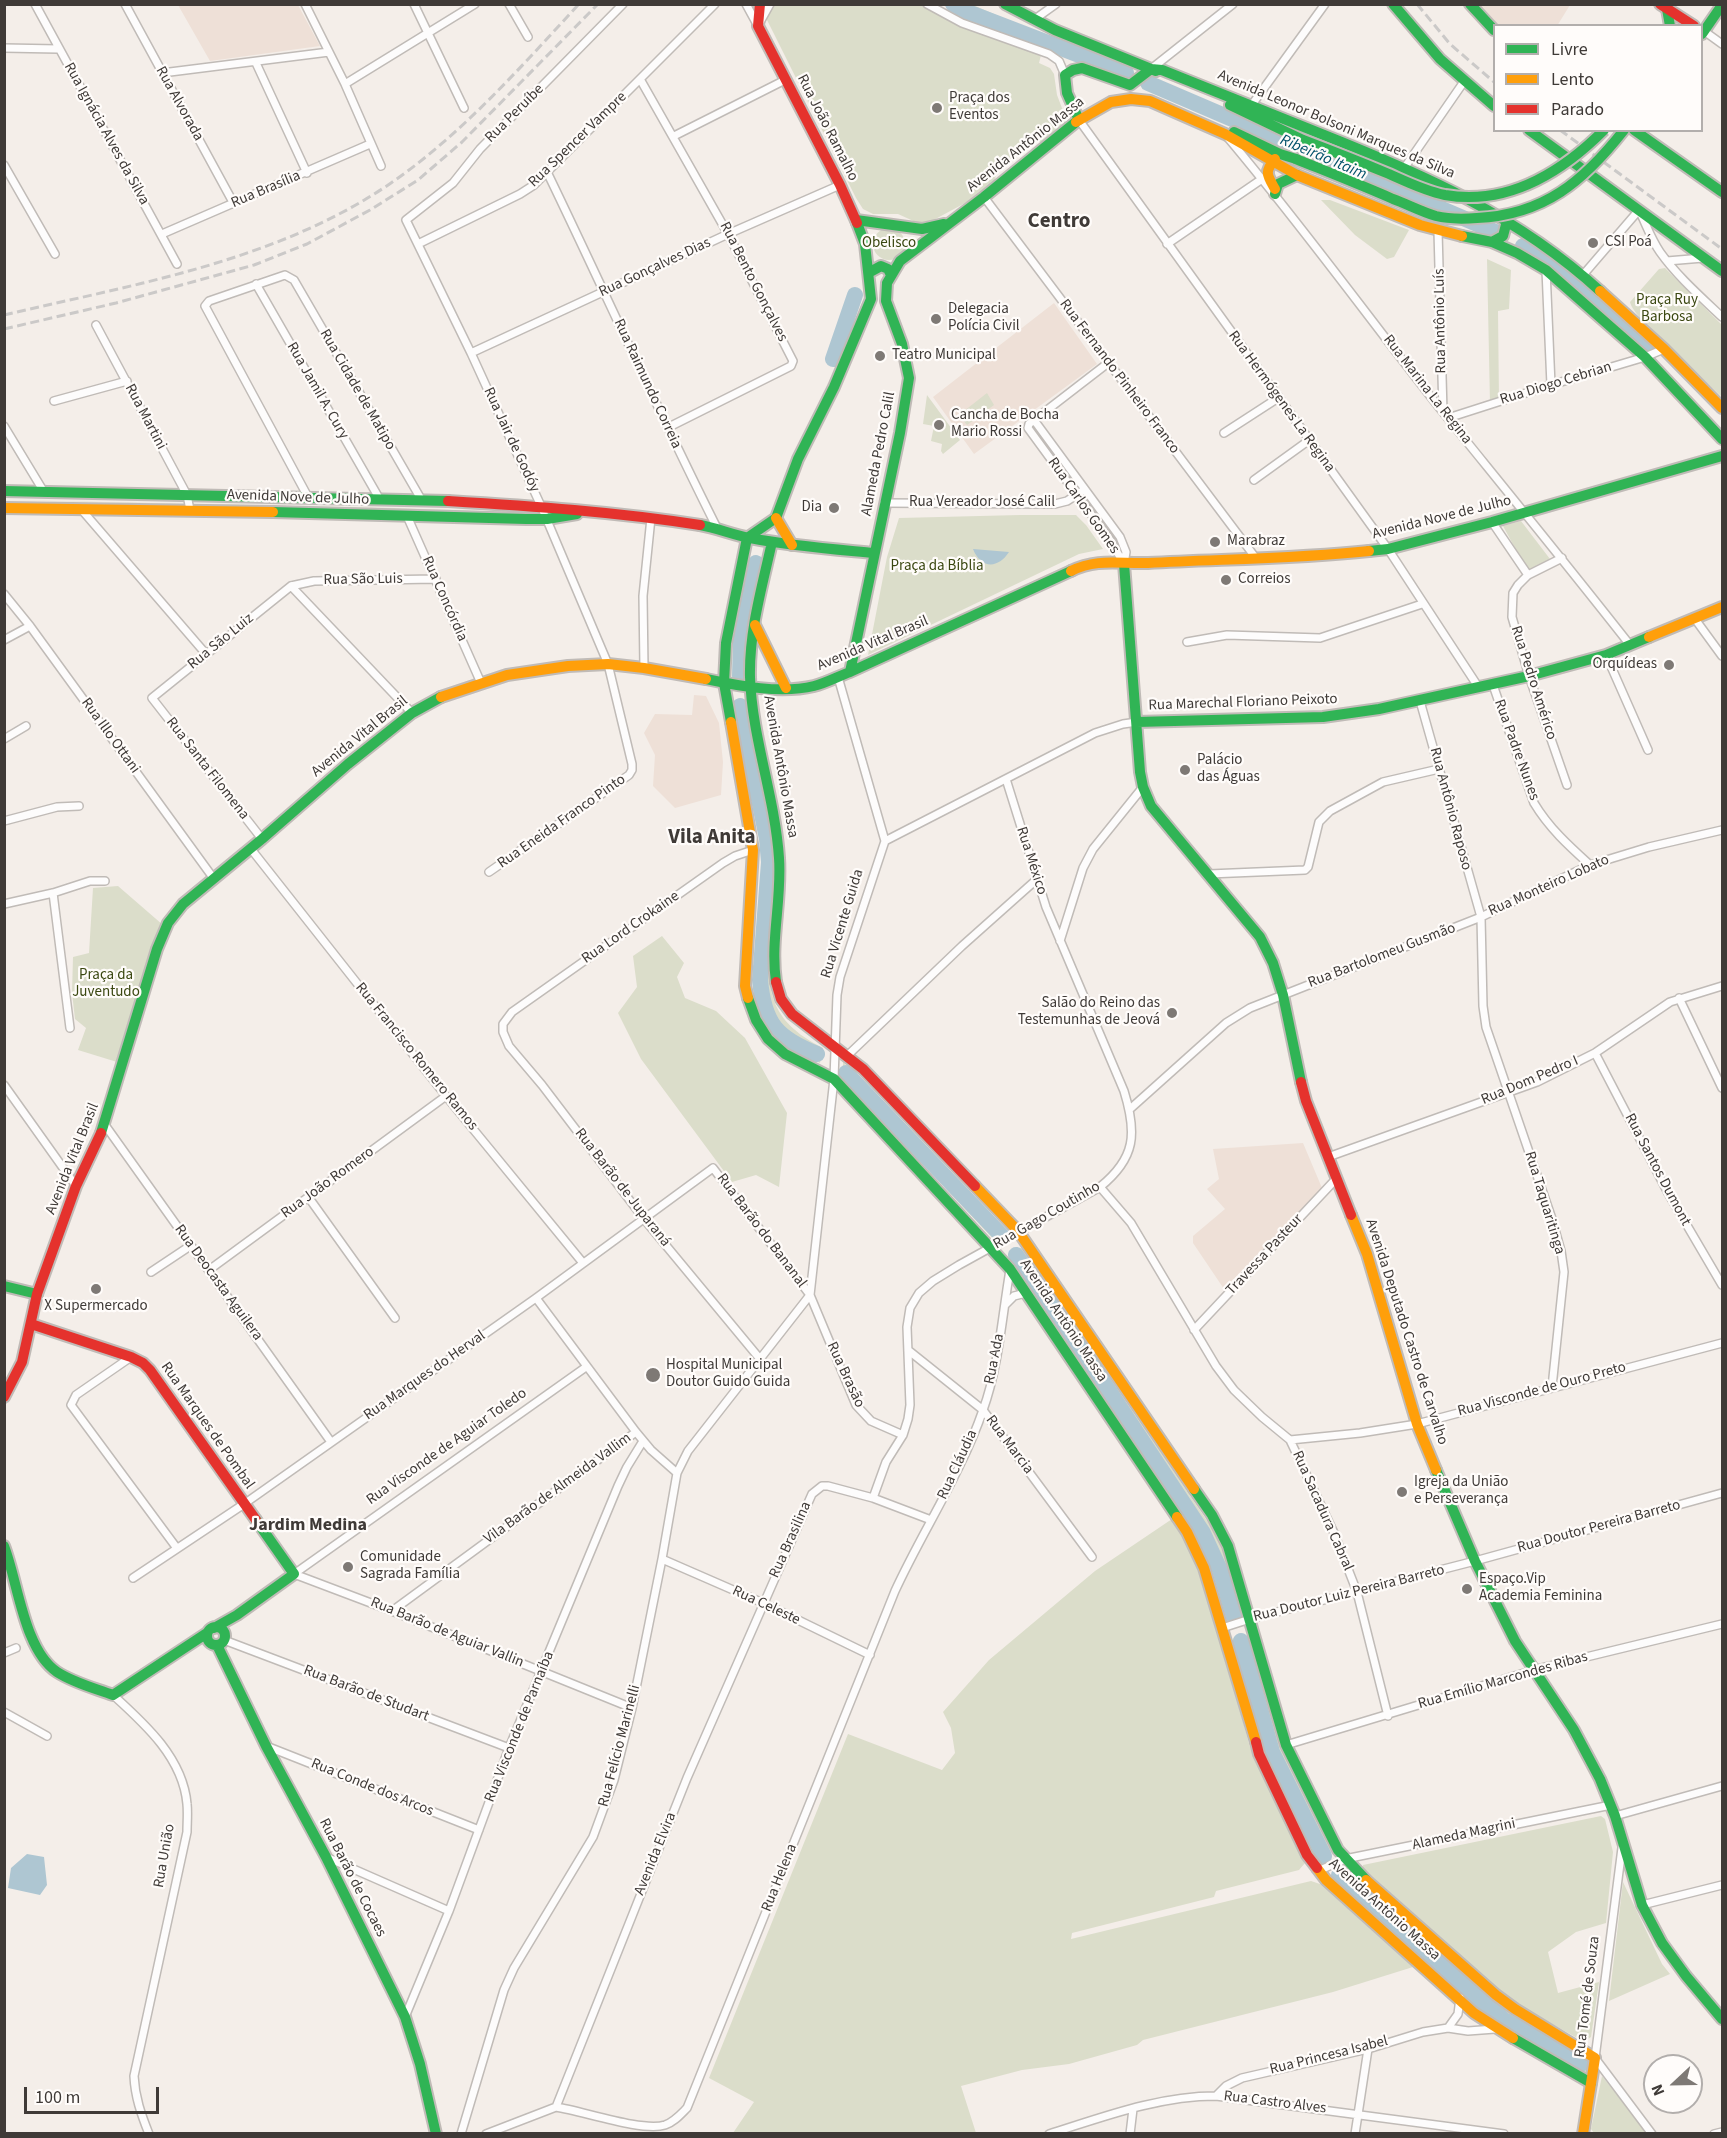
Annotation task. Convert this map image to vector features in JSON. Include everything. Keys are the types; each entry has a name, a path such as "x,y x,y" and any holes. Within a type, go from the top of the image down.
{"street":[{"name":"Rua Ignácia Alves da Silva","path":"35,4 58,50 177,264"},
{"name":"Rua Alvorada","path":"125,4 234,204"},
{"path":"305,4 345,84 381,166"},
{"path":"414,4 464,108"},
{"path":"345,84 475,4"},
{"path":"509,4 528,37"},
{"name":"Rua Peruíbe","path":"406,220 453,183 480,149 623,4"},
{"name":"Rua Spencer Vampre","path":"418,244 520,194 548,174 715,4"},
{"path":"746,4 758,26"},
{"path":"758,26 760,4"},
{"path":"758,26 770,4"},
{"path":"927,4 962,23 1049,54 1059,61 1065,75 1068,97 1079,120"},
{"name":"Avenida Leonor Bolsoni Marques da Silva","path":"1005,4 1023,9 1035,20 1146,73 1207,93 1303,140 1428,190 1454,196 1515,192 1534,184 1568,164 1602,132"},
{"path":"1035,20 1056,4"},
{"path":"1146,73 1233,4"},
{"path":"1251,106 1325,4"},
{"path":"1393,4 1429,49 1463,83 1493,105"},
{"path":"1470,4 1493,29"},
{"path":"1703,27 1722,5"},
{"path":"1664,7 1691,24"},
{"path":"1664,7 1669,24"},
{"name":"Rua João Ramalho","path":"758,26 840,185 865,244 870,268"},
{"path":"1703,32 1722,44"},
{"path":"4,48 58,50"},
{"path":"162,73 256,63 329,52"},
{"path":"256,63 307,173"},
{"name":"Avenida Leonor Bolsoni Marques da Silva","path":"1065,75 1076,68 1082,68 1130,85 1146,73 1162,70 1405,167 1467,197 1554,251 1583,274 1664,349 1722,408"},
{"name":"Rua Bento Gonçalves","path":"640,79 728,234 792,359 792,364 667,428"},
{"path":"674,136 785,80"},
{"path":"1405,167 1463,83"},
{"path":"1131,99 1141,96 1160,99 1280,154 1436,216 1455,219 1492,219 1518,213 1554,198 1596,165 1622,132"},
{"name":"Avenida Antônio Massa","path":"900,261 1079,120 1112,102 1131,99 1150,101 1231,137"},
{"name":"Rua Hermógenes La Regina","path":"1079,120 1388,549 1479,688"},
{"path":"1532,132 1722,270"},
{"path":"1641,133 1722,192"},
{"path":"1231,137 1247,138"},
{"path":"1231,137 1297,175 1438,231 1492,242 1546,270 1645,357 1722,439"},
{"name":"Rua Marina La Regina","path":"1231,137 1443,412 1630,645"},
{"name":"Rua Brasília","path":"162,234 370,144"},
{"path":"1275,192 1267,175 1272,162 1280,154"},
{"path":"4,165 55,254"},
{"name":"Rua Raimundo Correia","path":"548,174 667,428 717,528"},
{"path":"1275,192 1282,181 1297,175"},
{"path":"1167,244 1262,178"},
{"name":"Rua Gonçalves Dias","path":"471,353 728,234 840,185"},
{"name":"Rua Fernando Pinheiro Franco","path":"984,196 1255,557"},
{"path":"1640,210 1657,246 1667,261 1704,301 1722,316"},
{"path":"1583,274 1640,210"},
{"name":"Rua Jair de Godóy","path":"406,220 471,353 547,519 608,664"},
{"name":"Avenida Antônio Massa","path":"856,220 930,228 950,222"},
{"path":"1492,242 1503,236 1507,221"},
{"name":"Rua Antônio Luís","path":"1438,231 1443,412"},
{"path":"1517,253 1512,241 1514,236 1524,232"},
{"path":"1667,261 1705,258"},
{"name":"Alameda Pedro Calil","path":"874,553 900,433 909,378 902,344 886,301 887,283 900,261"},
{"path":"747,538 776,518 798,459 834,387 871,300 870,268 881,266 888,269 891,275"},
{"path":"1546,270 1551,385"},
{"name":"Rua Cidade de Matipo","path":"256,284 285,275 294,280 420,499"},
{"path":"256,284 209,301 206,303 206,310 308,497"},
{"name":"Rua Jamil A. Cury","path":"256,284 379,498"},
{"name":"Rua Martini","path":"96,325 187,495 190,510"},
{"name":"Rua Diogo Cebrian","path":"1448,418 1645,357 1664,349"},
{"path":"1031,422 1108,363"},
{"path":"54,400 127,381"},
{"path":"1224,433 1278,398"},
{"name":"Rua Carlos Gomes","path":"1031,422 1120,537 1126,552 1124,564"},
{"name":"Rua Carlos Gomes","path":"1031,422 1029,431 1077,495 1124,564"},
{"path":"4,426 44,492"},
{"path":"1254,480 1308,441"},
{"name":"Avenida Nove de Julho","path":"1124,564 1255,557 1316,557 1388,549 1526,513 1722,456"},
{"name":"Rua Vereador José Calil","path":"884,503 1055,504 1067,501 1084,490"},
{"name":"Avenida Nove de Julho","path":"4,491 420,499 541,506 717,528 747,538 792,545 874,553"},
{"name":"Avenida Nove de Julho","path":"4,508 547,519 589,512"},
{"path":"81,509 206,654"},
{"name":"Rua Concórdia","path":"407,516 481,683"},
{"path":"644,668 643,596 651,518"},
{"path":"776,518 792,545"},
{"path":"1492,522 1528,574 1562,558"},
{"name":"Avenida Antônio Massa","path":"747,538 728,633 724,683 753,850 745,986 749,1007 756,1023 779,1050 834,1079 1010,1269 1186,1532 1204,1568 1259,1754 1307,1855 1318,1871 1474,2013 1591,2083"},
{"name":"Avenida Antônio Massa","path":"772,542 755,625 750,687 776,817 779,847 780,880 774,966 780,998 790,1014 835,1045 863,1069 1018,1231 1212,1515 1228,1546 1286,1745 1306,1788 1345,1860 1496,1995 1595,2058"},
{"path":"850,672 874,553"},
{"name":"Avenida Vital Brasil","path":"4,1397 22,1362 38,1294 76,1186 105,1125 162,934 174,913 412,712 438,698 481,683 537,669 608,664 644,668 750,687 814,686 850,672 1081,566 1097,562 1124,564"},
{"name":"Avenida Deputado Castro de Carvalho","path":"1124,564 1143,787 1151,806 1260,937 1273,963 1283,995 1306,1101 1367,1254 1417,1424 1475,1561 1515,1641 1591,1759 1613,1810 1623,1845 1624,1864 1642,1905 1673,1959 1722,2019"},
{"name":"Rua Pedro Américo","path":"1528,574 1513,593 1512,617 1529,676 1567,785"},
{"name":"Rua São Luis","path":"291,586 314,581 436,579"},
{"path":"291,586 412,712"},
{"name":"Rua São Luiz","path":"152,698 291,586"},
{"name":"Rua Illo Ottani","path":"4,594 30,626 214,879"},
{"path":"1187,642 1227,635 1320,638 1422,604"},
{"name":"Rua Marechal Floriano Peixoto","path":"885,841 1109,728 1137,722 1323,717 1420,701 1493,685 1606,655 1722,607"},
{"path":"1695,619 1722,656"},
{"path":"755,625 786,688"},
{"path":"4,640 30,626"},
{"path":"1606,655 1648,750"},
{"name":"Rua Eneida Franco Pinto","path":"489,872 633,770 608,664"},
{"path":"838,677 885,841"},
{"name":"Rua Padre Nunes","path":"1493,685 1534,803 1544,820 1590,865"},
{"name":"Rua Santa Filomena","path":"152,698 262,839"},
{"name":"Rua Antônio Raposo","path":"1420,701 1480,917 1483,1006 1486,1027 1508,1093"},
{"path":"4,739 26,726"},
{"path":"1209,874 1305,870 1308,867 1319,822 1323,816 1374,786 1439,769"},
{"name":"Rua México","path":"1006,780 1036,880 1060,942"},
{"path":"1060,942 1088,858 1143,787"},
{"path":"4,821 57,807 79,806"},
{"name":"Rua Monteiro Lobato","path":"1480,917 1590,865 1649,847 1722,830"},
{"name":"Rua Vicente Guida","path":"810,1295 834,1079 840,977 885,841"},
{"name":"Rua Francisco Romero Ramos","path":"251,849 446,1096 583,1263"},
{"name":"Rua Lord Crokaine","path":"512,1012 723,863 753,850"},
{"path":"848,1055 962,946 1036,880"},
{"path":"4,904 53,893 90,881 105,881"},
{"path":"53,893 70,1028"},
{"name":"Rua Bartolomeu Gusmão","path":"1130,1109 1226,1023 1250,1008 1480,917"},
{"name":"Rua Gago Coutinho","path":"873,1497 886,1462 903,1435 910,1405 907,1327 910,1308 919,1293 933,1281 1018,1231 1100,1187 1115,1175 1125,1161 1131,1144 1130,1109 1107,1047 1060,942"},
{"name":"Rua Dom Pedro I","path":"1328,1157 1508,1093 1566,1068 1595,1053 1654,1011 1679,998 1722,986"},
{"path":"1679,998 1722,1088"},
{"name":"Rua Barão de Juparaná","path":"512,1012 503,1024 502,1032 505,1040 644,1219 760,1359"},
{"name":"Rua Santos Dumont","path":"1595,1053 1668,1193 1722,1285"},
{"path":"4,1085 76,1186"},
{"name":"Rua Taquaritinga","path":"1508,1093 1561,1251 1564,1272 1552,1387"},
{"name":"Rua João Romero","path":"209,1270 446,1096"},
{"name":"Rua Deocasta Aguilera","path":"105,1125 331,1442"},
{"name":"Rua Marques do Herval","path":"133,1578 176,1547 244,1504 536,1298 713,1168"},
{"name":"Rua Barão do Bananal","path":"713,1168 810,1295"},
{"name":"Travessa Pasteur","path":"1194,1330 1336,1179"},
{"name":"Rua Sacadura Cabral","path":"1100,1187 1131,1223 1216,1366 1234,1390 1290,1440 1334,1533 1357,1592 1388,1716"},
{"path":"309,1198 395,1318"},
{"path":"151,1272 190,1246"},
{"name":"Rua Ada","path":"983,1410 995,1363 1010,1269"},
{"path":"4,1286 38,1294"},
{"path":"1004,1307 1014,1296 1026,1293"},
{"name":"Rua Felício Marinelli","path":"461,2133 504,1990 514,1968 593,1837 614,1780 632,1708 677,1473 688,1451 810,1295"},
{"name":"Rua Brasão","path":"810,1295 856,1405 871,1421 903,1435"},
{"path":"536,1298 643,1441 677,1473"},
{"name":"Rua Marques de Pombal","path":"32,1324 143,1363 294,1574"},
{"name":"Rua Visconde de Ouro Preto","path":"1290,1440 1360,1433 1417,1424 1722,1343"},
{"name":"Rua Marcia","path":"908,1350 983,1410 1092,1557"},
{"path":"131,1357 76,1395 71,1405 176,1547"},
{"name":"Rua Visconde de Aguiar Toledo","path":"113,1695 237,1615 586,1366"},
{"name":"Rua Cláudia","path":"931,1520 964,1456 983,1410"},
{"name":"Vila Barão de Almeida Vallim","path":"392,1611 636,1432"},
{"name":"Rua Visconde de Parnaíba","path":"405,2017 449,1911 509,1748 543,1671 618,1486 643,1441"},
{"name":"Rua Brasilina","path":"763,1603 812,1494 816,1490 828,1486 873,1497 931,1520"},
{"name":"Rua Doutor Pereira Barreto","path":"1475,1561 1722,1493"},
{"name":"Rua Helena","path":"556,2106 641,2126 655,2127 675,2120 687,2108 870,1655 911,1557 931,1520"},
{"name":"Rua União","path":"4,1546 11,1561 31,1639 40,1656 51,1668 113,1695 145,1724 163,1747 179,1775 187,1802 187,1832 134,2076 134,2090 149,2133"},
{"name":"Rua Celeste","path":"662,1559 763,1603 870,1655"},
{"name":"Rua Doutor Luiz Pereira Barreto","path":"1222,1628 1475,1561"},
{"name":"Rua Barão de Aguiar Vallin","path":"294,1574 632,1708"},
{"name":"Avenida Elvira","path":"556,2106 683,1789 763,1603"},
{"name":"Rua Visconde de Aguiar Toledo","path":"188,1647 219,1641 237,1615"},
{"name":"Rua Emílio Marcondes Ribas","path":"1286,1745 1533,1671 1722,1624"},
{"path":"211,1630 220,1629 219,1641"},
{"name":"Rua Barão de Cocaes","path":"211,1630 207,1638 219,1641 266,1746 326,1857 405,2017 420,2064 436,2133"},
{"name":"Rua Barão de Studart","path":"219,1641 509,1748"},
{"path":"4,1653 16,1648"},
{"path":"4,1712 47,1736"},
{"name":"Rua Conde dos Arcos","path":"266,1746 479,1830"},
{"name":"Alameda Magrini","path":"1318,1871 1345,1860 1613,1810 1722,1786"},
{"path":"326,1857 449,1911"},
{"name":"Rua Tomé de Souza","path":"1583,2133 1624,1864"},
{"path":"1642,1905 1722,1885"},
{"path":"1448,2028 1458,2014 1460,1998"},
{"name":"Rua Princesa Isabel","path":"1216,2096 1226,2086 1242,2078 1368,2049 1423,2032 1448,2028 1468,2031 1496,2028"},
{"path":"1354,2133 1368,2049"},
{"path":"1595,2058 1653,2133"},
{"name":"Rua Castro Alves","path":"1049,2133 1180,2097 1216,2096 1504,2133"},
{"path":"486,2133 556,2106"},
{"path":"1130,2133 1132,2109"},
{"path":"1714,2133 1722,2132"}],"shaded area":[{"path":"178,5 298,5 320,46 210,61"},
{"path":"1476,5 1570,5 1558,24 1497,24"},
{"path":"1054,303 1097,364 974,454 933,397"},
{"path":"694,695 706,696 719,723 723,762 721,795 675,808 653,786 655,755 644,733 655,714 692,715"},
{"path":"1303,1143 1322,1188 1224,1289 1193,1243 1193,1236 1225,1209 1207,1189 1219,1179 1213,1149"}],"green space":[{"name":"Praça dos Eventos","path":"766,5 930,5 1042,51 1039,63 1050,68 1054,74 1065,124 1048,142 1035,142 996,171 995,183 980,195 928,223 920,224 898,214 873,214 863,209 856,198 764,14"},
{"path":"960,5 973,5 1052,39 1051,42"},
{"path":"1321,200 1330,200 1409,230 1394,257 1387,259 1355,235"},
{"name":"Obelisco","path":"889,228 900,233 905,244 900,255 889,260 878,255 873,244 878,233"},
{"path":"1487,259 1511,270 1509,309 1498,311 1499,401 1490,404"},
{"name":"Praça Ruy Barbosa","path":"1665,268 1722,325 1722,397 1643,322 1630,302 1659,269"},
{"path":"987,393 994,405 967,425 959,415"},
{"name":"Cancha de Bocha Mario Rossi","path":"927,395 960,440 943,454 942,444 931,441 934,426 923,424"},
{"path":"5,500 394,508 540,513"},
{"name":"Praça da Bíblia","path":"1076,515 1103,549 1079,554 868,655 887,557 899,518"},
{"path":"1521,521 1550,559 1527,570 1503,526"},
{"path":"754,560 761,563 748,622 743,679 741,679 735,677 740,620"},
{"path":"733,701 746,703 773,841 769,971 774,1001 791,1026 823,1048 820,1063 804,1056 780,1040 771,1031 759,1008 754,976 763,863"},
{"name":"Praça da Juventudo","path":"118,886 163,925 117,1062 78,1050 86,1028 75,1019 72,993 73,957 89,953 93,888"},
{"path":"662,936 684,963 677,977 685,998 716,1011 745,1038 787,1113 779,1187 756,1175 732,1182 641,1059 618,1013 637,987 633,956"},
{"path":"843,1062 1007,1231 1007,1237 997,1243 843,1080"},
{"path":"1022,1248 1216,1534 1234,1580 1243,1616 1240,1619 1226,1621 1210,1567 1192,1531 1009,1258 1012,1251"},
{"path":"1172,1519 1203,1577 1250,1747 1305,1863 1299,1870 1216,1891 1214,1897 1072,1933 1071,1939 1311,1881 1320,1884 1413,1967 1333,1992 1143,2040 1137,2045 1069,2064 1022,2070 961,2086 976,2133 733,2133 754,2102 709,2078 848,1734 942,1770 955,1753 951,1728 943,1712 989,1660 1095,1571"},
{"path":"1241,1634 1249,1637 1284,1754 1332,1852 1326,1862 1318,1862 1263,1752 1232,1642 1234,1637"},
{"path":"1601,1816 1605,1819 1613,1852 1606,1923 1576,1932 1548,1952 1558,1993 1599,1982 1591,2037 1584,2042 1524,2008 1498,1989 1363,1868 1363,1865"},
{"path":"1339,1870 1347,1870 1498,2002 1590,2061 1587,2072 1584,2074 1501,2027 1476,2009 1331,1878"},
{"path":"1623,1882 1662,1964 1670,1974 1609,2001"},
{"path":"1602,2076 1647,2133 1594,2133 1591,2129"}],"water":[{"path":"973,549 1009,552 1000,562 990,564 980,560"},
{"path":"27,1854 44,1857 47,1885 40,1895 8,1888 11,1868"}],"waterway":[{"name":"Ribeirão Itaim","path":"953,4 970,13 1126,73"},
{"name":"Ribeirão Itaim","path":"1148,83 1498,233"},
{"name":"Ribeirão Itaim","path":"1523,246 1551,264 1649,351"},
{"path":"833,359 855,295"},
{"path":"740,676 741,639 756,563"},
{"path":"740,706 767,839 769,862 760,980 762,995 769,1019 775,1028 792,1042 817,1054"},
{"path":"846,1073 1002,1236"},
{"path":"1016,1255 1068,1329 1203,1533 1220,1570 1234,1617"},
{"path":"1241,1641 1272,1752 1324,1856"},
{"path":"1339,1875 1504,2020 1581,2064"}],"railway":[{"path":"4,315 204,267 301,232 347,210 417,164 466,122 579,4"},
{"path":"4,329 116,303 254,265 307,244 370,210 418,180 462,142 598,4"},
{"path":"1417,4 1450,44 1493,81"},
{"path":"1563,132 1722,249"}],"traffic: fast":[{"path":"1005,4 1055,30 1280,117 1431,181 1502,218 1536,240 1600,291"},
{"path":"1393,4 1440,59 1493,105"},
{"path":"1470,4 1493,29"},
{"path":"1703,33 1722,5"},
{"path":"1667,9 1670,24"},
{"path":"1079,120 1067,93 1065,75 1082,68 1130,85 1151,69 1156,71"},
{"path":"1230,105 1303,140"},
{"path":"850,672 900,433 909,378 902,344 886,301 887,283 900,261 984,197 1076,122"},
{"path":"1234,132 1280,154 1296,159"},
{"path":"1532,132 1722,271"},
{"path":"1303,140 1423,189 1445,195 1468,197 1490,196 1532,183 1570,160 1602,132"},
{"path":"1296,159 1431,214 1461,219 1477,218 1523,210 1561,192 1594,165 1622,132"},
{"path":"1637,132 1722,192"},
{"path":"1275,194 1278,184 1297,175"},
{"path":"856,220 922,229 944,224"},
{"path":"1492,242 1503,236 1507,221"},
{"path":"731,722 724,683 726,643 747,538 776,518 798,459 834,387 871,299 865,244 857,223"},
{"path":"1462,236 1492,242 1546,270 1645,357 1722,439"},
{"path":"870,272 881,266 888,269 891,275"},
{"path":"1369,551 1388,549 1492,522 1722,456"},
{"path":"4,491 448,501"},
{"path":"273,512 526,519 547,519 577,514"},
{"path":"700,525 765,541 874,553"},
{"path":"772,542 754,626 750,677 755,722 777,835 779,858 774,951 776,982"},
{"path":"1124,564 1143,787 1151,806 1260,937 1273,963 1283,995 1301,1082"},
{"path":"706,679 774,689 819,685 1071,571"},
{"path":"1137,722 1323,717 1379,709 1529,676 1606,655 1649,637"},
{"path":"101,1133 157,949 168,923 183,904 348,764 412,713 441,697"},
{"path":"748,998 756,1020 768,1039 785,1054 834,1079 1010,1269 1177,1517"},
{"path":"4,1286 37,1294"},
{"path":"1436,1470 1475,1561 1515,1641 1574,1730 1600,1779 1615,1816 1642,1905 1662,1943 1722,2019"},
{"path":"1194,1489 1212,1515 1228,1546 1286,1745 1338,1850 1366,1880"},
{"path":"214,1628 237,1615 294,1574 256,1520"},
{"path":"4,1546 23,1614 37,1648 46,1662 57,1672 77,1682 113,1695 207,1633"},
{"path":"216,1627 222,1630 225,1636 222,1642 216,1645 210,1642 207,1636 210,1630 216,1627"},
{"path":"217,1645 266,1746 326,1857 405,2017 420,2064 436,2134"},
{"path":"1513,2038 1591,2083"}],"traffic: slow":[{"path":"1076,122 1111,102 1131,99 1150,101 1225,134 1297,175 1420,225 1462,236"},
{"path":"1275,159 1268,171 1275,189"},
{"path":"1600,291 1664,349 1722,408"},
{"path":"4,508 273,512"},
{"path":"776,518 792,545"},
{"path":"1071,571 1099,563 1314,556 1369,551"},
{"path":"1649,637 1722,607"},
{"path":"755,625 786,688"},
{"path":"441,697 507,675 568,666 608,664 706,679"},
{"path":"731,722 753,850 745,986 748,998"},
{"path":"975,1186 1018,1231 1194,1489"},
{"path":"1351,1215 1367,1254 1417,1424 1436,1470"},
{"path":"1177,1517 1187,1532 1204,1568 1256,1742"},
{"path":"1317,1868 1326,1880 1474,2013 1513,2038"},
{"path":"1366,1880 1496,1995 1595,2058 1583,2134"}],"traffic: jam":[{"path":"760,4 758,26 840,185 857,223"},
{"path":"1660,4 1691,24"},
{"path":"448,501 574,510 700,525"},
{"path":"776,982 781,999 792,1014 863,1069 975,1186"},
{"path":"1301,1082 1306,1101 1351,1215"},
{"path":"4,1397 22,1362 37,1294 76,1186 101,1133"},
{"path":"31,1324 143,1363 256,1520"},
{"path":"1256,1742 1259,1754 1307,1855 1317,1868"}],"place":[{"name":"Praça dos Eventos","path":"937,108"},
{"name":"CSI Poá","path":"1593,243"},
{"name":"Delegacia Polícia Civil","path":"936,319"},
{"name":"Teatro Municipal","path":"880,356"},
{"name":"Cancha de Bocha Mario Rossi","path":"939,425"},
{"name":"Dia","path":"834,508"},
{"name":"Marabraz","path":"1215,542"},
{"name":"Correios","path":"1226,580"},
{"name":"Orquídeas","path":"1669,665"},
{"name":"Palácio das Águas","path":"1185,770"},
{"name":"Salão do Reino das Testemunhas de Jeová","path":"1172,1013"},
{"name":"X Supermercado","path":"96,1289"},
{"name":"Hospital Municipal Doutor Guido Guida","path":"653,1375"},
{"name":"Igreja da União e Perseverança","path":"1402,1492"},
{"name":"Comunidade Sagrada Família","path":"348,1567"},
{"name":"Espaço.Vip Academia Feminina","path":"1467,1589"}],"district":[{"name":"Centro","path":"1059,222"},
{"name":"Vila Anita","path":"712,838"},
{"name":"Jardim Medina","path":"308,1526"}]}
